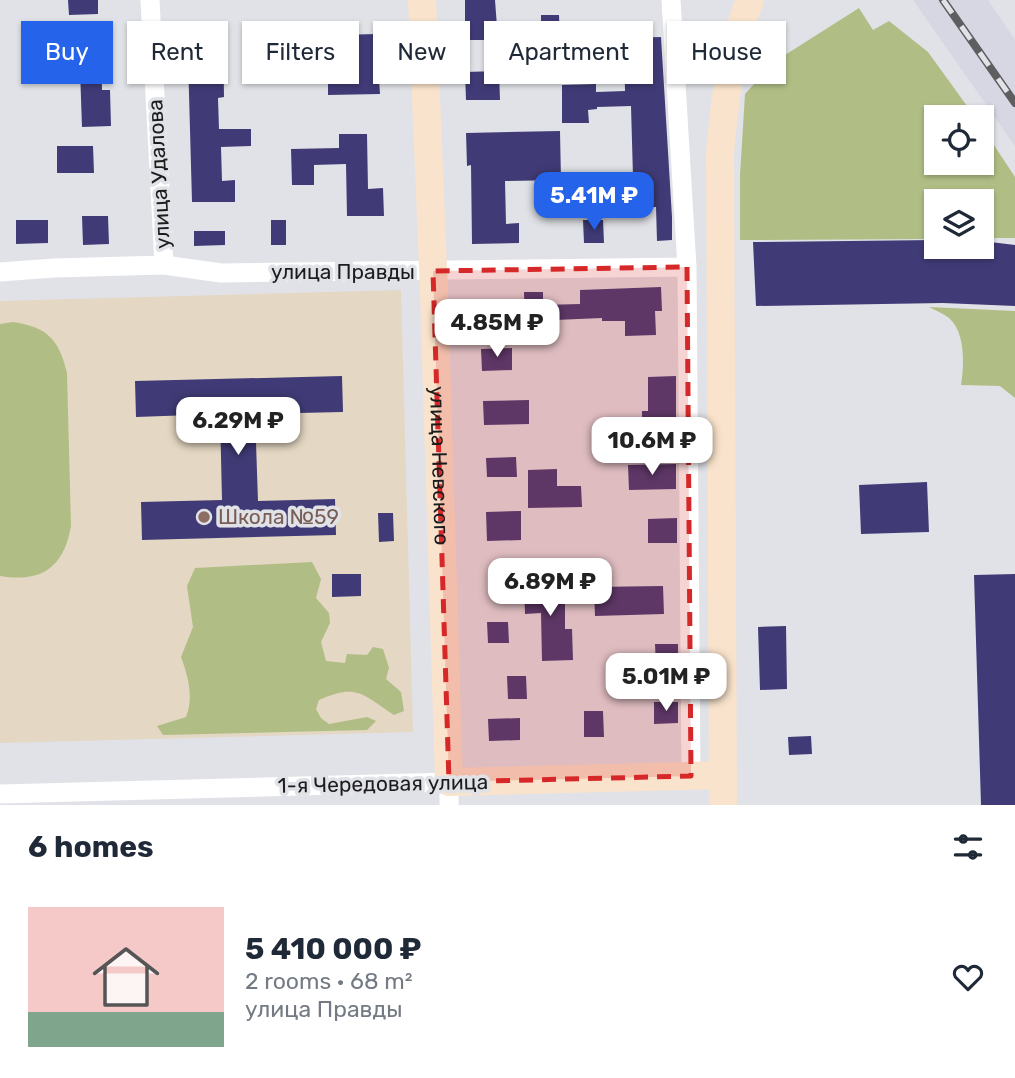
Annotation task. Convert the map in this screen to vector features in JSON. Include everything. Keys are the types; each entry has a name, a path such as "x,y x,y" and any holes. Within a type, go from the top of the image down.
{"main road":[{"name":"улица Невского","path":"422,0 449,793"},
{"path":"723,805 720,152 727,83 740,25 750,0"},
{"name":"1-я Чередовая улица","path":"449,793 723,775"}],"street":[{"name":"улица Удалова","path":"150,0 164,265"},
{"path":"671,0 687,267 691,776"},
{"name":"улица Правды","path":"0,272 164,265 221,273 687,267"},
{"name":"1-я Чередовая улица","path":"0,794 168,797 449,793"}],"highlighted area":[{"path":"687,267 691,776 449,782 433,271"}],"shaded area":[{"path":"913,0 988,0 1015,40 1015,146 994,116 994,105 986,105"},
{"name":"Школа №59","path":"401,290 413,732 0,743 0,301"}],"green space":[{"path":"859,8 873,30 889,21 928,52 966,105 924,105 924,175 994,175 994,145 1015,177 1015,238 994,238 994,189 924,189 924,239 740,240 740,175 745,94 754,84 786,84 786,54"},
{"path":"929,307 1015,311 1015,398 1000,386 961,385 963,359 955,324"},
{"path":"13,322 43,331 55,343 64,361 67,373 71,526 68,540 57,562 39,574 15,578 0,576 0,324"},
{"path":"312,562 321,579 316,598 329,613 330,623 321,642 326,661 345,663 347,654 367,655 373,647 383,649 389,668 386,679 401,692 404,711 394,715 359,693 342,692 319,700 316,709 321,718 329,724 367,717 376,721 367,730 163,735 157,726 186,717 190,702 181,657 193,627 187,586 195,568"}],"building":[{"path":"68,0 98,0 98,14 69,15"},
{"path":"465,0 495,0 497,21 484,21 484,40 470,40 470,21 465,21"},
{"path":"541,15 559,15 559,21 541,21"},
{"path":"359,34 373,34 373,84 379,84 380,94 328,95 328,84 359,84"},
{"path":"653,37 661,37 672,217 672,240 657,241 656,207 647,207 646,177 633,177 631,106 597,107 588,110 589,123 562,123 562,85 596,84 596,92 625,91 625,84 653,84"},
{"path":"484,71 484,84 499,84 500,100 466,100 465,84 470,84 470,72"},
{"path":"80,84 102,84 102,90 110,90 111,126 82,127"},
{"path":"189,84 224,84 224,97 218,98 219,129 251,129 251,146 221,147 222,181 235,180 235,202 192,202"},
{"path":"560,131 561,180 505,181 506,224 519,223 519,243 472,244 471,165 467,166 466,133"},
{"path":"339,134 367,134 368,189 383,188 384,216 347,216 346,164 314,165 314,185 292,185 291,149 339,148"},
{"path":"57,146 93,146 94,173 57,173"},
{"path":"82,216 108,216 109,244 83,245"},
{"path":"16,220 48,220 48,243 16,244"},
{"path":"271,220 286,220 286,245 271,245"},
{"path":"583,220 603,220 604,243 584,243"},
{"path":"194,231 225,231 225,245 194,246"},
{"path":"924,240 924,259 994,259 994,242 1015,245 1015,306 943,303 756,306 753,242"},
{"path":"661,287 662,311 655,311 656,335 625,336 625,321 602,321 602,318 555,320 555,324 525,325 524,292 543,292 543,305 580,304 580,290"},
{"path":"512,348 512,370 482,371 481,349"},
{"path":"342,376 343,412 255,414 258,501 335,499 336,535 142,540 141,502 222,500 220,414 136,417 135,381"},
{"path":"676,376 676,433 642,434 642,411 648,411 648,377"},
{"path":"529,400 529,424 484,425 483,401"},
{"path":"516,457 517,477 487,477 486,458"},
{"path":"676,464 676,489 629,490 628,465"},
{"path":"557,469 557,486 581,486 582,507 528,508 528,470"},
{"path":"927,482 929,532 861,534 859,485"},
{"path":"521,511 521,540 487,541 486,512"},
{"path":"378,513 393,513 394,541 379,542"},
{"path":"677,518 677,543 648,543 648,519"},
{"path":"332,574 361,574 361,596 332,597"},
{"path":"1015,574 1015,805 981,805 974,575"},
{"path":"524,582 565,582 565,629 572,629 573,660 542,661 541,613 525,614"},
{"path":"663,586 664,614 595,616 594,587"},
{"path":"487,622 508,622 509,643 488,643"},
{"path":"786,626 787,689 760,690 758,627"},
{"path":"655,644 678,644 678,666 656,667"},
{"path":"507,676 526,676 527,699 508,699"},
{"path":"654,702 678,702 678,723 654,724"},
{"path":"584,711 603,711 604,737 584,737"},
{"path":"520,718 520,740 489,741 488,719"},
{"path":"811,736 812,754 789,755 788,737"}],"railway":[{"path":"943,0 1015,103"}],"place":[{"name":"Школа №59","path":"204,517"}]}
